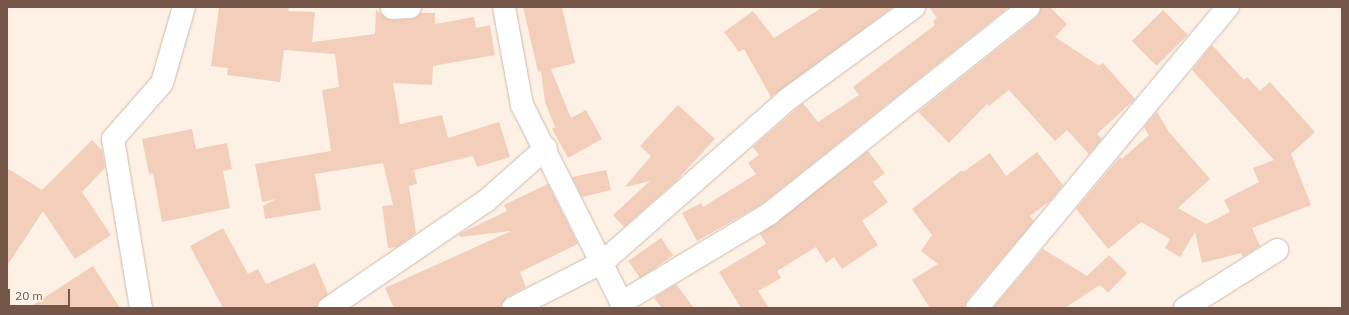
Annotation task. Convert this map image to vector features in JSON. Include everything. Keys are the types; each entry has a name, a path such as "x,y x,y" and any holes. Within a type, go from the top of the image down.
{"street":[{"path":"141,308 113,139 162,83 184,7"},
{"path":"504,7 522,105 546,148 623,305 769,214 1029,7"},
{"path":"513,308 603,262 788,99 914,7"},
{"path":"978,308 1228,7"},
{"path":"329,308 486,201 546,148"},
{"path":"1185,308 1277,250"}],"building":[{"path":"219,7 289,7 288,11 315,12 312,42 375,34 376,10 392,20 411,19 421,13 435,13 435,24 474,17 476,28 490,25 495,55 433,66 432,85 393,83 400,124 442,115 448,138 499,122 510,157 477,167 473,156 414,170 417,184 409,186 416,233 397,247 388,248 382,206 393,205 383,163 315,174 321,210 265,219 263,206 276,199 262,202 255,164 331,151 322,90 339,87 335,54 284,50 280,82 227,75 228,68 211,66"},
{"path":"523,7 562,7 575,63 551,69 571,118 586,110 602,139 568,158 552,129 555,127 545,102 541,71 538,72"},
{"path":"823,7 893,7 771,97 744,49 739,52 724,32 753,11 774,38"},
{"path":"929,7 1009,7 762,204 697,241 682,213 701,203 703,207 756,174 748,163 759,155 753,147 803,103 818,122 859,95 853,87 935,25 933,21 937,18"},
{"path":"1041,7 1050,7 1067,24 1055,37 1099,66 1103,63 1135,99 1097,134 1102,139 1089,154 1067,130 1055,141 1009,90 989,106 987,104 949,143 918,112 1037,17"},
{"path":"1163,10 1188,35 1157,66 1132,41"},
{"path":"1212,45 1244,80 1247,77 1260,91 1270,82 1315,132 1291,154 1311,205 1252,228 1260,246 1243,257 1241,253 1202,263 1195,232 1180,257 1165,248 1170,239 1141,222 1108,249 1076,209 1120,157 1122,159 1149,135 1144,127 1157,112 1169,132 1210,179 1178,208 1206,224 1230,212 1224,200 1259,182 1253,168 1274,160 1192,70"},
{"path":"678,105 715,139 675,182 624,227 613,215 650,181 625,187 651,156 640,146"},
{"path":"192,129 196,149 227,143 232,169 223,171 230,208 162,222 153,173 149,174 142,139"},
{"path":"92,140 102,150 105,168 82,192 111,235 75,259 43,211 7,266 7,168 42,190"},
{"path":"868,151 885,173 873,182 888,202 862,221 878,245 842,269 834,257 826,263 816,247 777,271 781,278 758,291 769,308 741,308 719,272 766,244 760,234"},
{"path":"1037,152 1063,185 1050,201 1030,216 1034,221 967,300 965,308 930,308 912,280 938,264 921,251 932,235 912,209 962,170 963,172 990,153 1006,176"},
{"path":"606,170 611,190 582,197 572,177"},
{"path":"548,184 578,244 520,272 526,287 507,297 501,308 394,308 385,288 511,231 460,237 459,234 507,211 504,205"},
{"path":"223,228 248,274 258,269 266,284 315,263 328,294 318,302 317,308 223,308 190,246"},
{"path":"661,238 673,255 640,278 628,261"},
{"path":"1043,249 1087,276 1109,255 1127,273 1108,293 1100,285 1065,308 993,308"},
{"path":"93,266 120,308 28,308"},
{"path":"676,284 694,308 662,308 654,298"}]}
